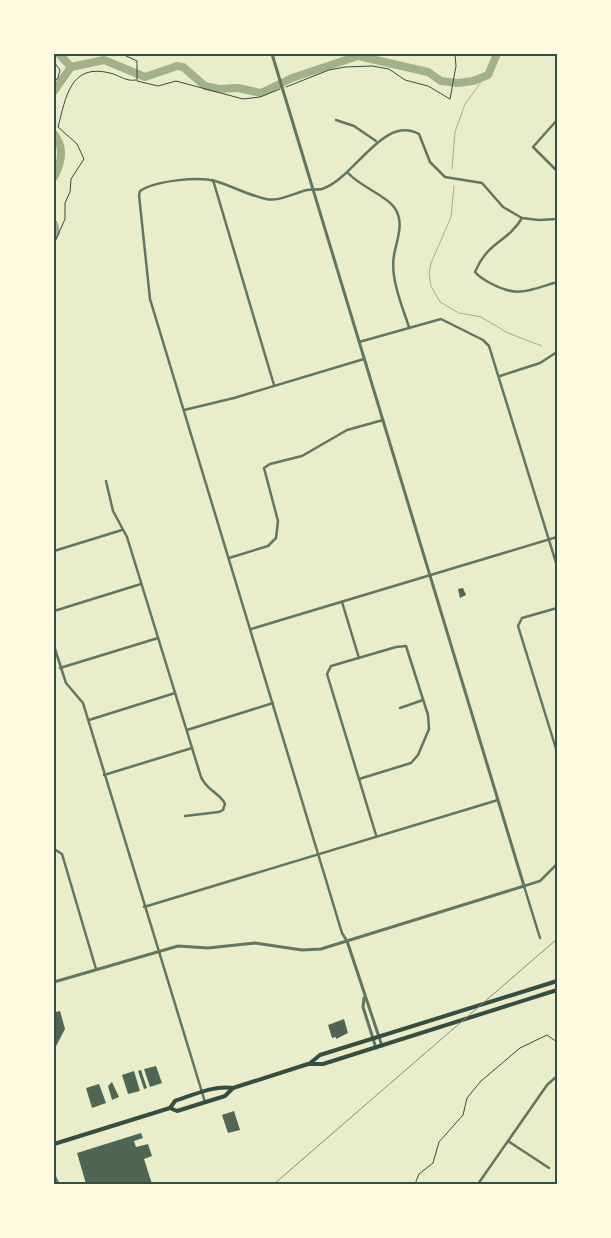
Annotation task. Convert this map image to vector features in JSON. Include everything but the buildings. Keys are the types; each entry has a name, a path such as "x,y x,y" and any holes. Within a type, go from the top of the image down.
{"main road":[{"path":"308,1064 320,1055 557,981"},
{"path":"170,1108 177,1111 225,1096 233,1088 308,1064 323,1064 557,990"},
{"path":"54,1144 170,1108 175,1101 223,1086 233,1088"}],"street":[{"path":"272,54 540,938"},
{"path":"336,120 354,126 377,142"},
{"path":"557,120 533,147 557,171"},
{"path":"376,1048 363,1007 364,998 347,941 342,933 148,289 139,195 143,189 164,182 213,180 267,199 280,198 312,189 322,189 348,173 377,142 399,131 415,132 424,143 430,162 436,170 445,176 482,183 503,207 522,218 539,220 557,219"},
{"path":"348,173 361,186 394,206 398,214 400,222 393,273 409,326"},
{"path":"213,180 274,385"},
{"path":"522,218 510,234 486,252 475,272 479,277 506,292 517,294 557,282"},
{"path":"359,342 409,326 441,319 483,340 492,351 557,566"},
{"path":"500,376 540,363 557,352"},
{"path":"184,410 364,359"},
{"path":"229,558 268,546 276,538 278,521 264,468 270,464 302,456 347,430 383,420"},
{"path":"106,482 113,511 127,537 204,784 221,798 225,804 223,810 219,812 185,816"},
{"path":"54,551 122,530"},
{"path":"251,629 557,537"},
{"path":"54,611 141,584"},
{"path":"342,601 358,658"},
{"path":"557,608 522,618 518,626 557,752"},
{"path":"60,668 158,638"},
{"path":"54,646 66,683 84,703 104,775 204,1102"},
{"path":"359,779 411,763 416,758 430,722 406,646 396,646 331,666 327,674 376,835"},
{"path":"89,720 175,693"},
{"path":"400,708 423,700"},
{"path":"187,730 273,703"},
{"path":"104,775 192,748"},
{"path":"144,907 376,835 498,800"},
{"path":"54,849 62,854 96,969"},
{"path":"54,982 178,946 208,948 255,943 310,950 347,941 540,881 557,864"},
{"path":"364,998 369,1004 382,1046"},
{"path":"478,1184 547,1086 557,1076"},
{"path":"508,1141 549,1168"},
{"path":"54,1175 58,1184"}],"path":[{"path":"122,54 137,61 136,78"},
{"path":"54,244 65,219 65,203 70,192 71,179 84,159 76,144 58,128 68,90 78,75 95,70 113,74 124,79 136,78 158,86 176,81 207,91 251,99 329,70 370,66 388,69 405,80 436,90 450,99 456,66 455,54"},
{"path":"54,62 60,70 54,82"},
{"path":"415,1184 420,1174 433,1163 439,1142 463,1115 467,1098 480,1081 520,1048 547,1035 557,1042"}],"waterway":[{"path":"59,54 71,67"},
{"path":"71,67 104,60 145,77 177,66 183,67 205,86 219,89 238,88 261,93 292,78 358,56 428,72 441,81 458,83 473,81 488,75 497,54"},
{"path":"54,91 71,67"},
{"path":"452,169 455,132 465,104 484,78"},
{"path":"54,134 61,149 59,166 54,177"},
{"path":"454,186 451,217 431,263 429,274 431,286 440,302 459,313 481,317 508,333 542,346"},
{"path":"54,224 56,232 54,236"}],"railway":[{"path":"274,1184 557,939"}]}
